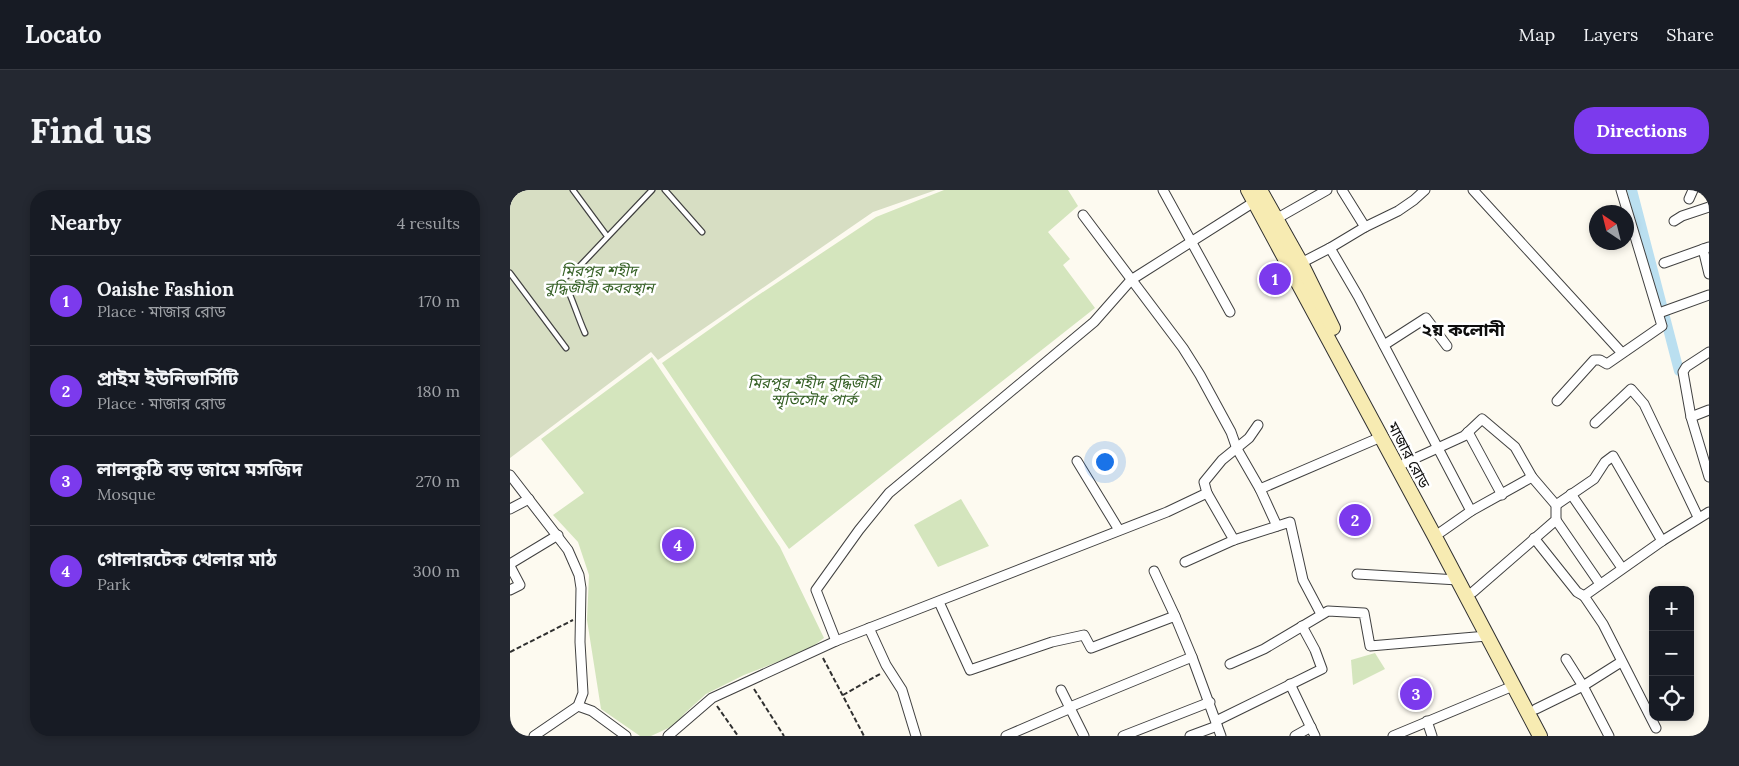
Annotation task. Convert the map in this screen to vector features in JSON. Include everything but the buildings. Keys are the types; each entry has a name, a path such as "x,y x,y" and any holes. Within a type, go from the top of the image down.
{"main road":[{"name":"মাজার রোড","path":"1254,194 1276,220 1301,263 1332,326 1550,736"},
{"name":"মাজার রোড","path":"1254,194 1540,736"}],"street":[{"path":"1162,190 1230,312"},
{"path":"1276,220 1327,190"},
{"path":"1342,190 1365,227"},
{"path":"1301,263 1398,211 1425,190"},
{"path":"1473,190 1622,353"},
{"path":"1557,401 1594,360 1600,360 1607,364 1662,326 1621,190"},
{"path":"1689,199 1693,190"},
{"path":"836,641 816,590 872,512 889,493 1094,322 1131,280 1190,242 1254,194"},
{"path":"1674,221 1682,216 1709,207"},
{"path":"1083,215 1183,348 1200,375 1231,432 1237,449 1260,489 1277,526"},
{"path":"1330,248 1384,345 1470,511"},
{"path":"1664,263 1706,248 1709,274"},
{"path":"1659,313 1709,295"},
{"path":"1384,345 1426,318 1447,346"},
{"path":"1709,352 1686,366 1683,372 1691,418 1709,477"},
{"path":"1595,423 1632,388 1644,404 1698,517"},
{"path":"1691,418 1709,410"},
{"path":"1405,463 1464,436 1482,419 1515,447 1532,477 1556,505 1556,520 1600,584"},
{"path":"1234,540 1207,493 1204,482 1222,460 1249,438 1258,425"},
{"path":"1468,432 1502,495"},
{"path":"1260,489 1381,437"},
{"path":"1556,505 1594,479 1605,462 1613,456 1662,540"},
{"path":"1076,461 1119,530"},
{"path":"510,475 558,535 573,559 579,575 581,588 580,616 583,693 578,706 534,736"},
{"path":"1441,532 1470,511 1532,477"},
{"path":"668,736 712,698 748,680 793,662 836,641 1167,512 1207,493"},
{"path":"1571,494 1622,568"},
{"path":"510,509 529,499"},
{"path":"1584,596 1662,540 1709,512"},
{"path":"1473,592 1556,520"},
{"path":"1185,562 1234,540 1290,522 1303,580 1321,614"},
{"path":"510,590 520,585 510,565 558,535"},
{"path":"1534,538 1577,592 1584,596 1603,624 1656,728"},
{"path":"1154,571 1192,657 1221,736"},
{"path":"1357,574 1458,580"},
{"path":"939,602 970,670 1052,642 1084,634 1091,648 1174,616"},
{"path":"1230,664 1264,650 1328,611 1364,613 1370,646 1487,636"},
{"path":"1190,736 1322,669 1315,650 1302,626"},
{"path":"868,628 888,669 902,690 916,736"},
{"path":"1006,736 1192,657"},
{"path":"1566,659 1583,686 1609,736"},
{"path":"1536,709 1583,686 1622,662"},
{"path":"1290,684 1313,732 1295,736"},
{"path":"1393,736 1513,686"},
{"path":"1061,690 1084,736"},
{"path":"1123,736 1210,702"},
{"path":"578,706 592,711 626,736"},
{"path":"1427,722 1432,736"}],"lane":[{"path":"573,190 607,236"},
{"path":"584,334 574,309 573,300 563,279 578,268 652,190"},
{"path":"665,190 702,232"},
{"path":"510,272 566,348"}],"path":[{"path":"510,652 580,616"},
{"path":"818,649 864,736"},
{"path":"843,695 888,669"},
{"path":"748,680 784,736"},
{"path":"712,698 738,736"}],"green space":[{"name":"মিরপুর শহীদ বুদ্ধিজীবী কবরস্থান","path":"510,190 936,190 873,212 658,360 651,352 510,458"},
{"name":"মিরপুর শহীদ বুদ্ধিজীবী স্মৃতিসৌধ পার্ক","path":"944,190 1068,190 1078,206 1048,232 1070,259 1063,265 1095,308 789,549 662,363 751,300 876,217"},
{"path":"652,357 780,547 824,638 808,650 744,675 706,694 675,725 651,736 640,736 601,709 587,620 589,575 578,542 553,515 584,493 541,439"},
{"path":"961,499 989,546 938,567 914,525"},
{"path":"1375,653 1385,669 1353,685 1351,660"}],"waterway":[{"path":"1632,190 1679,371"}],"place":[{"name":"Oaishe Fashion","path":"1275,279"},
{"name":"প্রাইম ইউনিভার্সিটি","path":"1355,520"},
{"name":"গোলারটেক খেলার মাঠ","path":"678,545"},
{"name":"লালকুঠি বড় জামে মসজিদ","path":"1416,694"}],"district":[{"name":"২য় কলোনী","path":"1463,329"}]}
